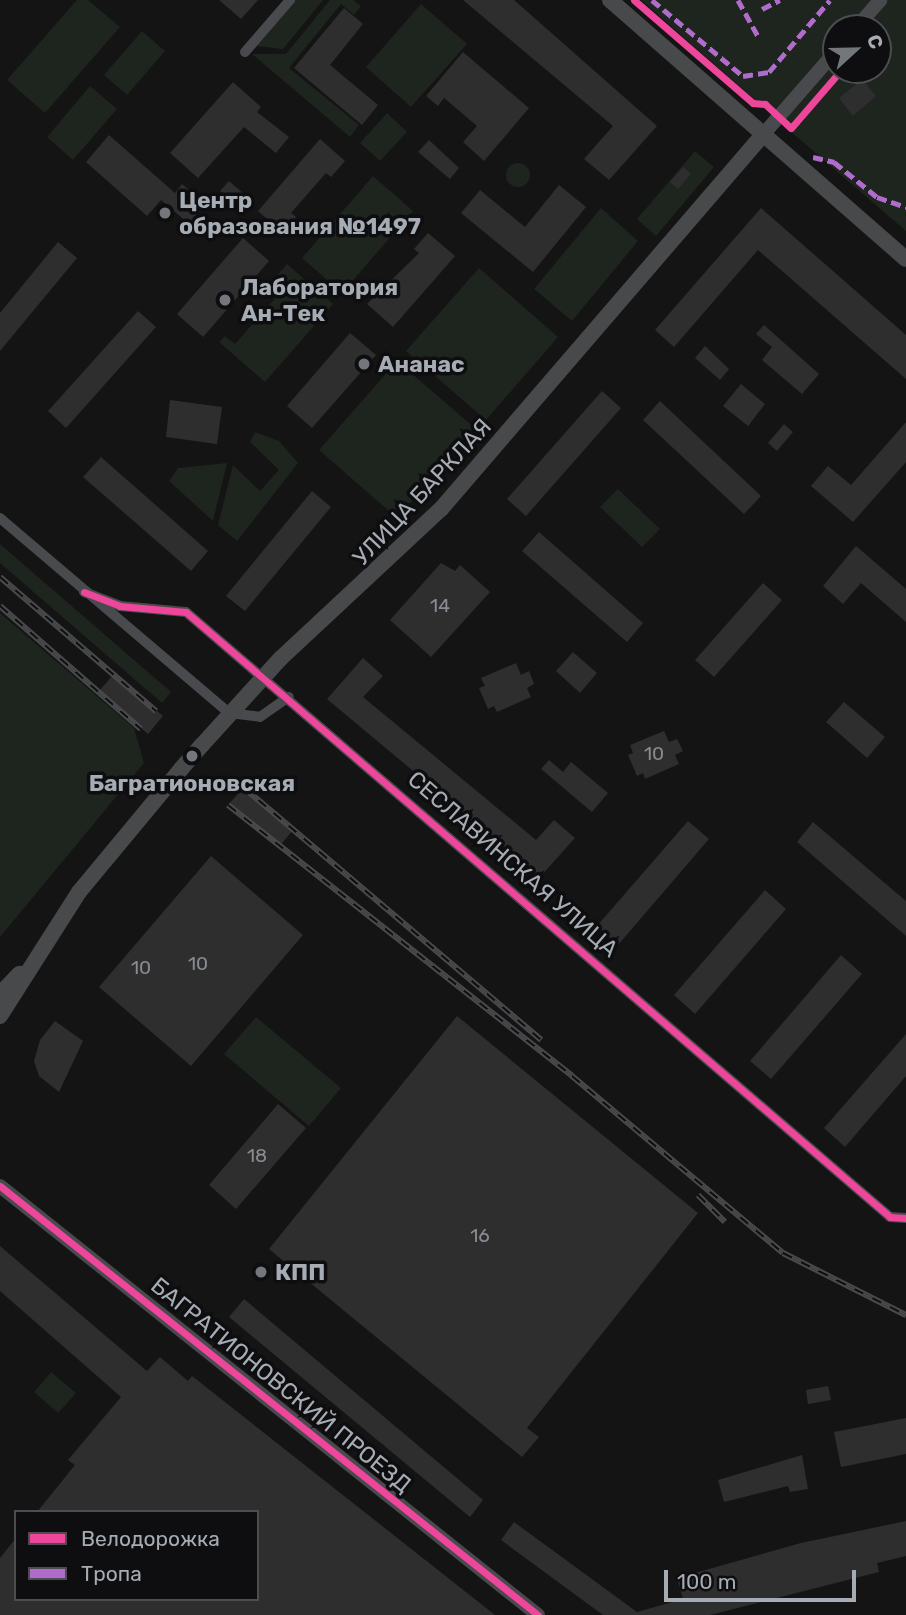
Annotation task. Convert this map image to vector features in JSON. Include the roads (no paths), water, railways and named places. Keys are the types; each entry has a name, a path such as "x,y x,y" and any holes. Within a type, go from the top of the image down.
{"main road":[{"path":"610,0 762,136 906,258"},
{"name":"УЛИЦА БАРКЛАЯ","path":"0,1016 34,956 94,872 229,713 264,676 441,509 762,136"},
{"name":"УЛИЦА БАРКЛАЯ","path":"0,994 34,956"}],"street":[{"path":"245,52 290,0"},
{"path":"868,14 880,0"},
{"name":"УЛИЦА БАРКЛАЯ","path":"762,136 822,67"},
{"name":"СЕСЛАВИНСКАЯ УЛИЦА","path":"0,518 229,713"},
{"name":"СЕСЛАВИНСКАЯ УЛИЦА","path":"85,592 120,606 186,612 289,697 891,1217 906,1218"},
{"path":"229,713 260,717 289,697"},
{"name":"БАГРАТИОНОВСКИЙ ПРОЕЗД","path":"0,1186 538,1615"}],"railway":[{"path":"0,577 156,711"},
{"path":"0,606 141,729"},
{"path":"243,787 541,1040"},
{"path":"228,805 572,1076 783,1253 906,1315"},
{"path":"698,1195 725,1222"}],"place":[{"name":"Центр образования №1497","path":"165,213"},
{"name":"Лаборатория Ан-Тек","path":"225,300"},
{"name":"Ананас","path":"364,364"},
{"name":"Багратионовская","path":"192,756"},
{"name":"КПП","path":"261,1272"}]}
